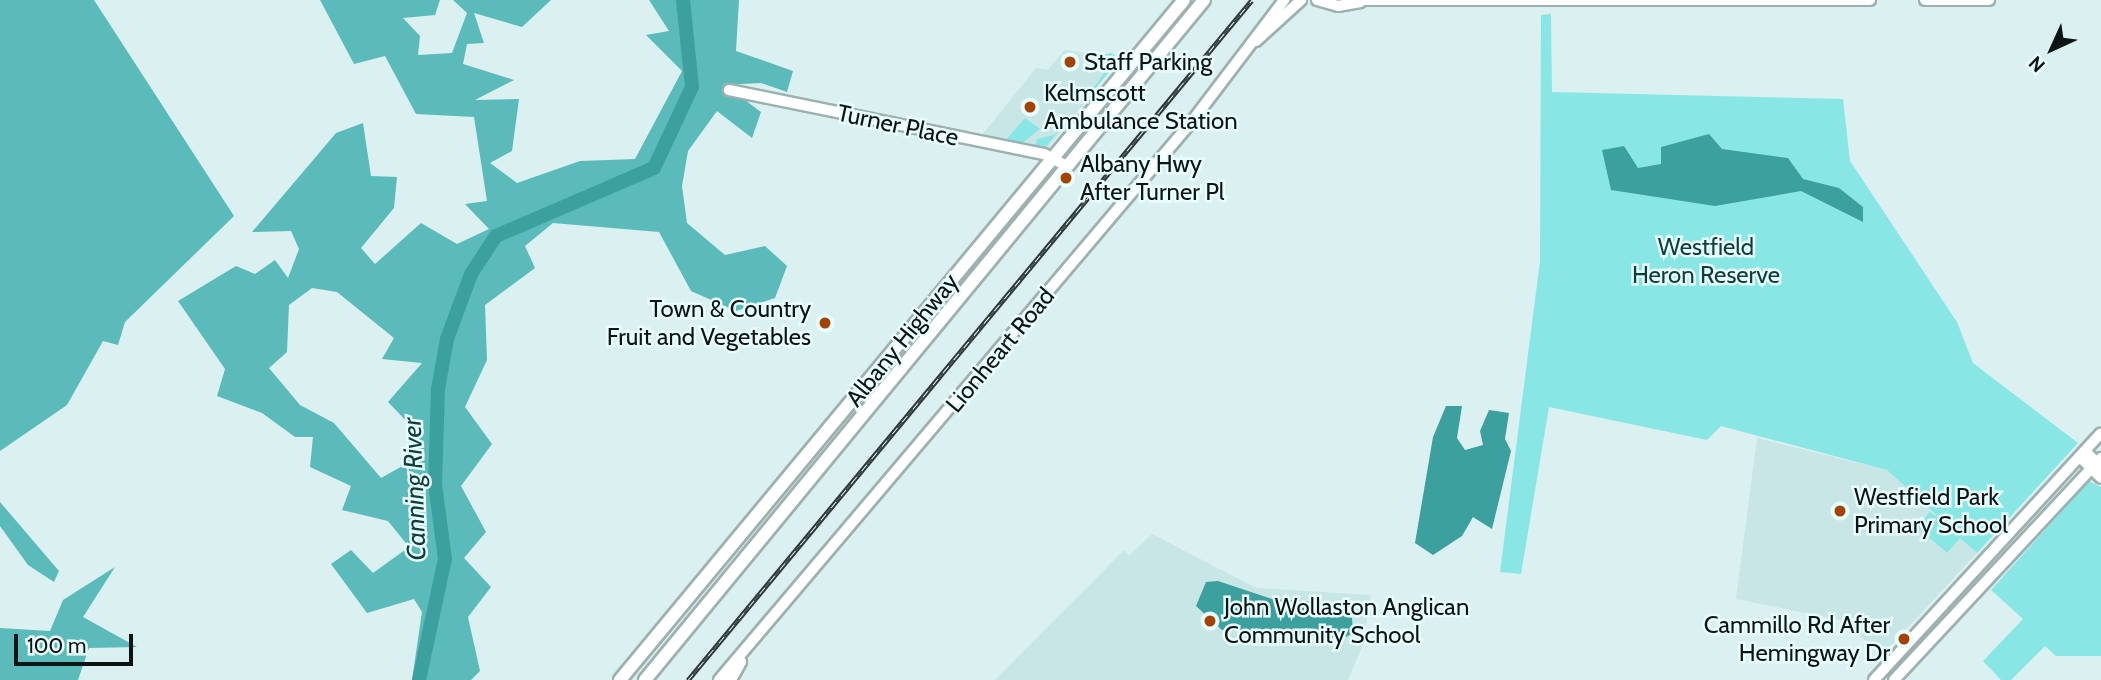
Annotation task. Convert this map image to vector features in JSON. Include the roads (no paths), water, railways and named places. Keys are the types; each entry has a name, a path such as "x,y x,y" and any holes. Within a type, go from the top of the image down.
{"highway":[{"name":"Albany Highway","path":"620,680 640,660 1184,0"},
{"name":"Albany Highway","path":"649,676 896,376 1065,165 1204,0"},
{"path":"882,365 896,376"},
{"path":"640,660 649,676"}],"main road":[{"name":"Lionheart Road","path":"719,680 744,656 1254,42 1284,0"},
{"name":"Lionheart Road","path":"1254,42 1301,0"},
{"path":"1317,0 1338,6 1359,1 1870,0"},
{"path":"1925,0 1989,0"},
{"path":"1874,680 2101,433"},
{"path":"1894,680 2098,464"},
{"name":"Lionheart Road","path":"731,680 744,656"}],"street":[{"name":"Turner Place","path":"729,90 1054,156 1065,165"},
{"path":"2083,455 2098,464 2101,478"}],"waterway":[{"name":"Canning River","path":"419,680 445,559 435,484 438,389 447,339 471,274 496,236 654,168 692,87 683,0"}],"railway":[{"path":"688,680 1252,0"}],"place":[{"name":"Staff Parking","path":"1070,62"},
{"name":"Kelmscott Ambulance Station","path":"1030,107"},
{"name":"Albany Hwy After Turner Pl","path":"1066,178"},
{"name":"Town & Country Fruit and Vegetables","path":"825,323"},
{"name":"Westfield Park Primary School","path":"1840,511"},
{"name":"John Wollaston Anglican Community School","path":"1210,621"},
{"name":"Cammillo Rd After Hemingway Dr","path":"1904,639"}],"park label":[{"name":"Westfield Heron Reserve","path":"1706,261"}]}
